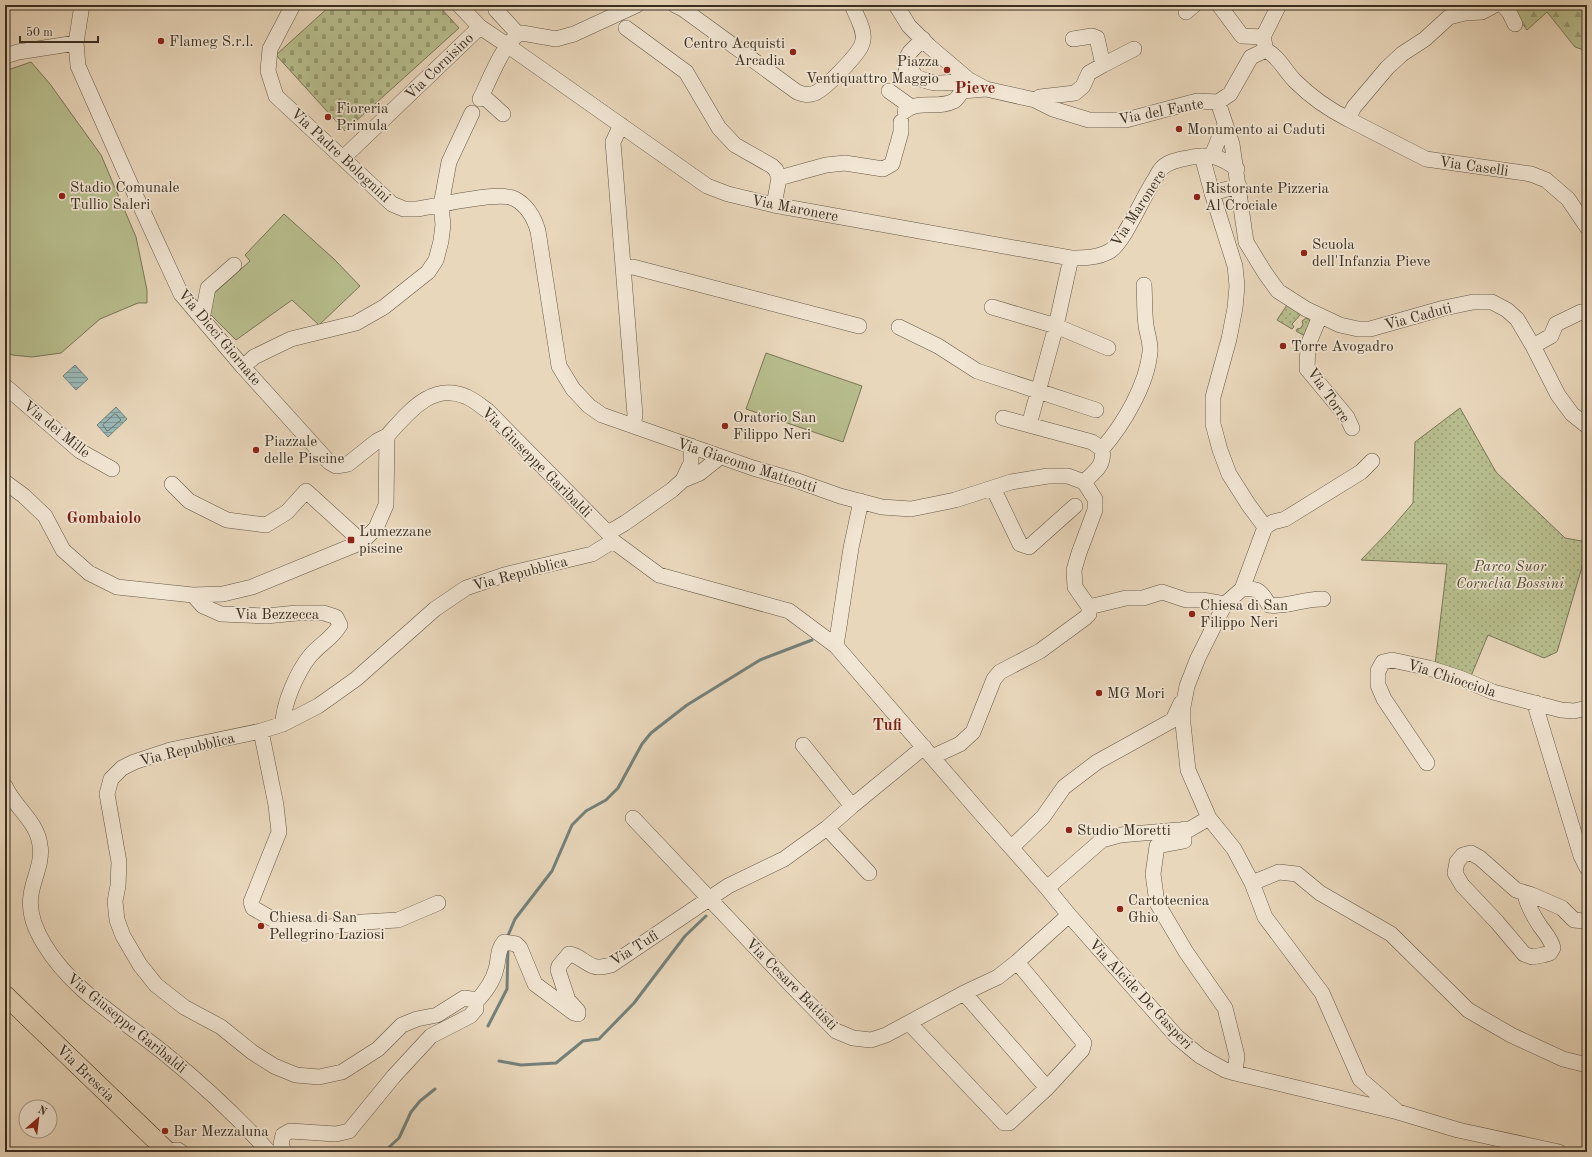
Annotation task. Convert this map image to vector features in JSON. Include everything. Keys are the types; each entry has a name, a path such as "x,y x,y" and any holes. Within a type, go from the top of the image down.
{"main road":[{"name":"Via Brescia","path":"5,995 172,1152"}],"street":[{"name":"Via Dieci Giornate","path":"82,5 76,43 78,66 181,294 242,367 329,462 336,466 348,464 377,441 387,436"},
{"name":"Via Padre Bolognini","path":"293,5 270,49 268,71 276,96 392,204 404,209 417,209 497,196 514,198 527,208 535,219 538,231 559,366 573,389 589,406 602,415 634,426"},
{"path":"459,5 480,27"},
{"path":"498,5 496,10 512,39"},
{"path":"675,5 683,8 797,92 806,95 814,94 822,89 853,57 863,43 863,31 852,5"},
{"name":"Via del Fante","path":"896,5 909,26 929,46 969,80 986,89 1035,100 1052,109 1089,120 1106,121 1126,120 1197,101 1218,102 1232,144 1237,169"},
{"path":"1219,5 1242,36 1264,44"},
{"path":"1218,102 1230,94 1251,56 1264,44 1279,5"},
{"path":"1348,119 1354,107 1387,68 1402,54 1425,39 1449,17 1465,12 1482,12 1495,5"},
{"path":"1503,5 1509,12 1515,24"},
{"path":"503,114 481,97 512,39 522,33 556,39 574,34 633,6"},
{"name":"Via Cornisino","path":"344,158 480,27 512,39 621,126"},
{"path":"626,28 686,72 719,128 735,145 772,166 776,170 779,178 774,205"},
{"path":"1073,39 1092,36 1097,38 1103,65"},
{"path":"923,39 910,52 905,61 911,74 939,84 969,80"},
{"path":"5,56 18,52 76,43"},
{"name":"Via Caselli","path":"1264,44 1294,81 1324,106 1426,159 1531,174 1546,180 1568,199 1587,227"},
{"path":"1035,100 1040,97 1075,94 1083,86 1089,73 1134,49"},
{"path":"905,113 954,101 962,91 986,89"},
{"path":"779,178 826,165 845,163 883,169 892,164 905,113 889,91"},
{"path":"242,367 254,357 291,339 356,323 384,307 428,272 436,260 441,241 441,205 449,162 472,113"},
{"path":"1225,124 1207,156 1212,193 1235,266 1237,286 1230,339 1213,398 1213,424 1220,450 1229,474 1265,527"},
{"path":"621,126 613,142 635,415 634,426"},
{"name":"Via Maronere","path":"621,126 707,186 728,194 774,205 1071,258 1088,259 1110,251 1120,241 1152,183 1163,167 1175,161 1207,156"},
{"path":"1207,156 1226,161 1237,169"},
{"name":"Via Caduti","path":"1237,169 1246,242 1278,291 1320,316 1340,325 1358,329 1370,329 1444,308 1473,302 1492,302 1507,310 1517,319 1533,346 1558,395 1572,414 1587,426"},
{"path":"1212,193 1239,186"},
{"path":"1029,425 1056,326 1071,258"},
{"path":"202,319 208,288 234,265"},
{"path":"623,268 633,267 859,326"},
{"path":"1102,449 1113,436 1125,417 1140,387 1148,365 1150,350 1146,325 1144,285"},
{"path":"992,308 1056,326 1108,348"},
{"path":"1533,346 1551,336 1556,324 1581,312"},
{"name":"Via Torre","path":"1320,316 1308,345 1307,369 1347,417 1352,428"},
{"path":"899,327 938,346 977,371 1096,410"},
{"name":"Via dei Mille","path":"5,386 80,451 112,469"},
{"name":"Via Giuseppe Garibaldi","path":"387,436 413,408 428,397 450,392 468,397 488,411 610,537"},
{"path":"1003,418 1092,442 1102,449 1104,457 1101,466 1084,482 1095,499 1095,510 1074,570 1075,587 1089,607 1126,598 1143,598 1162,592 1186,600 1219,607"},
{"name":"Via Giacomo Matteotti","path":"634,426 720,457 882,507 911,509 955,500 1011,482 1048,476 1068,476 1084,482"},
{"path":"5,482 24,496 45,516 63,550 89,573 117,587 194,595 223,594 252,587 362,542 376,528 386,505 387,436"},
{"path":"683,480 691,463 691,446"},
{"path":"610,537 625,523 672,490 683,480 700,473 720,457"},
{"path":"1012,847 1043,817 1064,787 1097,762 1173,720 1184,700 1198,658 1211,634 1219,607 1244,583 1265,527 1273,522 1284,519 1361,472 1372,461"},
{"path":"172,484 189,501 227,520 266,525 287,512 306,491 362,542"},
{"path":"993,488 1020,544 1029,547 1075,506"},
{"path":"836,646 851,548 861,501"},
{"name":"Via Alcide De Gasperi","path":"610,537 659,575 789,611 836,646 1012,847 1069,915 1177,1037 1200,1056 1225,1070 1235,1073 1398,1112 1458,1130 1559,1152"},
{"name":"Via Repubblica","path":"476,1002 471,999 464,998 437,1015 417,1019 402,1025 378,1049 342,1072 319,1077 296,1075 274,1066 252,1052 221,1027 184,1007 156,985 140,965 123,936 117,920 115,901 118,886 119,862 108,794 111,779 122,768 134,762 170,750 261,731 283,724 318,706 356,679 435,610 466,588 504,575 592,554 610,537"},
{"path":"1244,583 1263,595 1268,605 1275,606 1311,598 1323,599"},
{"name":"Via Bezzecca","path":"194,595 203,606 220,614 266,616 296,613 324,613 336,617 340,625 335,635 310,656 297,676 283,714 283,724"},
{"name":"Via Tufi","path":"476,1002 489,987 496,970 500,947 507,942 516,944 520,948 535,984 541,990 574,1013 578,1014 578,1011 568,1000 558,970 559,966 569,954 574,954 581,960 597,967 611,965 728,886 784,859 827,828 852,806 928,752 960,744 973,732 994,679 1000,672 1040,651 1090,614 1089,607"},
{"name":"Via Chiocciola","path":"1427,763 1384,699 1378,685 1378,671 1383,662 1392,660 1429,668 1460,678 1493,692 1536,702 1561,710 1574,711 1587,708"},
{"path":"1184,700 1182,724 1188,770 1209,818 1234,849 1252,884 1265,917 1322,994 1360,1079 1398,1112"},
{"path":"1536,702 1536,708 1581,856 1587,868"},
{"path":"261,731 276,805 279,832 251,902 253,908 281,924 300,928 316,929 363,922 398,920 438,903"},
{"path":"803,745 852,806"},
{"name":"Via Giuseppe Garibaldi","path":"5,786 9,796 32,823 40,845 39,868 31,895 31,918 44,944 66,975 96,1001 164,1053 219,1100 269,1152"},
{"path":"633,818 709,898"},
{"path":"1047,888 1102,840 1120,835 1190,828 1209,818"},
{"path":"827,828 869,873"},
{"path":"1184,829 1184,841 1157,846 1153,874 1157,903 1186,952 1225,1008 1237,1056 1235,1073"},
{"path":"1524,894 1539,924 1552,942 1553,948 1550,953 1532,958 1524,954 1497,922 1462,885 1455,873 1457,862 1463,855 1471,853 1480,858 1508,885 1524,894 1532,895 1562,908 1574,920 1587,920"},
{"path":"1252,884 1279,872 1297,874 1320,893 1391,934 1468,1010 1511,1034 1562,1059 1587,1065"},
{"name":"Via Cesare Battisti","path":"709,898 791,986 836,1031 852,1038 871,1040 910,1024 964,993 998,977 1018,962 1069,915"},
{"path":"910,1024 1004,1123 1009,1123 1047,1088 1082,1050 1084,1043 1018,962"},
{"path":"964,993 1047,1088"},
{"path":"284,1152 281,1144 283,1135 290,1131 336,1134 349,1131 394,1076 431,1036 470,1016 476,1009 476,1002"},
{"path":"1348,1100 1360,1079"}],"green space":[{"path":"331,5 438,5 459,28 345,131 276,55"},
{"path":"1506,5 1587,5 1587,51 1575,47 1547,12 1527,30 1517,16"},
{"name":"Stadio Comunale Tullio Saleri","path":"31,62 50,84 101,155 136,237 147,290 147,303 138,303 100,319 61,353 32,357 12,355 5,351 5,71"},
{"path":"284,214 334,259 360,286 319,325 292,300 236,340 209,313 211,296 250,261 245,255"},
{"path":"1287,305 1301,314 1292,324 1294,327 1292,329 1277,320"},
{"path":"1306,318 1312,322 1305,336 1296,331 1297,329 1301,328 1303,324 1302,321"},
{"path":"766,353 862,386 843,442 746,409"},
{"name":"Parco Suor Cornelia Bossini","path":"1460,408 1496,472 1565,538 1587,542 1587,550 1557,652 1544,658 1488,635 1471,676 1435,665 1447,564 1361,560 1413,503 1415,442"}],"water":[{"path":"75,365 88,379 76,390 63,376"},
{"path":"116,407 127,419 108,437 97,425"}],"waterway":[{"path":"507,938 515,919 552,871 572,825 586,811 606,800 618,788 642,744 651,733 687,705 760,660 812,640"},
{"path":"499,1061 521,1065 556,1063 583,1041 599,1039 634,1003 685,936 706,916"},
{"path":"488,1026 507,989 508,947"},
{"path":"384,1152 399,1138 411,1112 420,1101 435,1089"}],"place":[{"name":"Flameg S.r.l.","path":"161,41"},
{"name":"Centro Acquisti Arcadia","path":"793,52"},
{"name":"Piazza Ventiquattro Maggio","path":"947,70"},
{"name":"Fioreria Primula","path":"328,117"},
{"name":"Monumento ai Caduti","path":"1179,129"},
{"name":"Stadio Comunale Tullio Saleri","path":"62,196"},
{"name":"Ristorante Pizzeria Al Crociale","path":"1197,197"},
{"name":"Scuola dell'Infanzia Pieve","path":"1304,253"},
{"name":"Torre Avogadro","path":"1283,346"},
{"name":"Oratorio San Filippo Neri","path":"725,426"},
{"name":"Piazzale delle Piscine","path":"256,450"},
{"name":"Lumezzane piscine","path":"351,540"},
{"name":"Chiesa di San Filippo Neri","path":"1192,614"},
{"name":"MG Mori","path":"1099,693"},
{"name":"Studio Moretti","path":"1069,830"},
{"name":"Cartotecnica Ghio","path":"1120,909"},
{"name":"Chiesa di San Pellegrino Laziosi","path":"261,926"},
{"name":"Bar Mezzaluna","path":"165,1131"}],"district":[{"name":"Pieve","path":"975,87"},
{"name":"Gombaiolo","path":"104,517"},
{"name":"Tufi","path":"887,724"}]}
